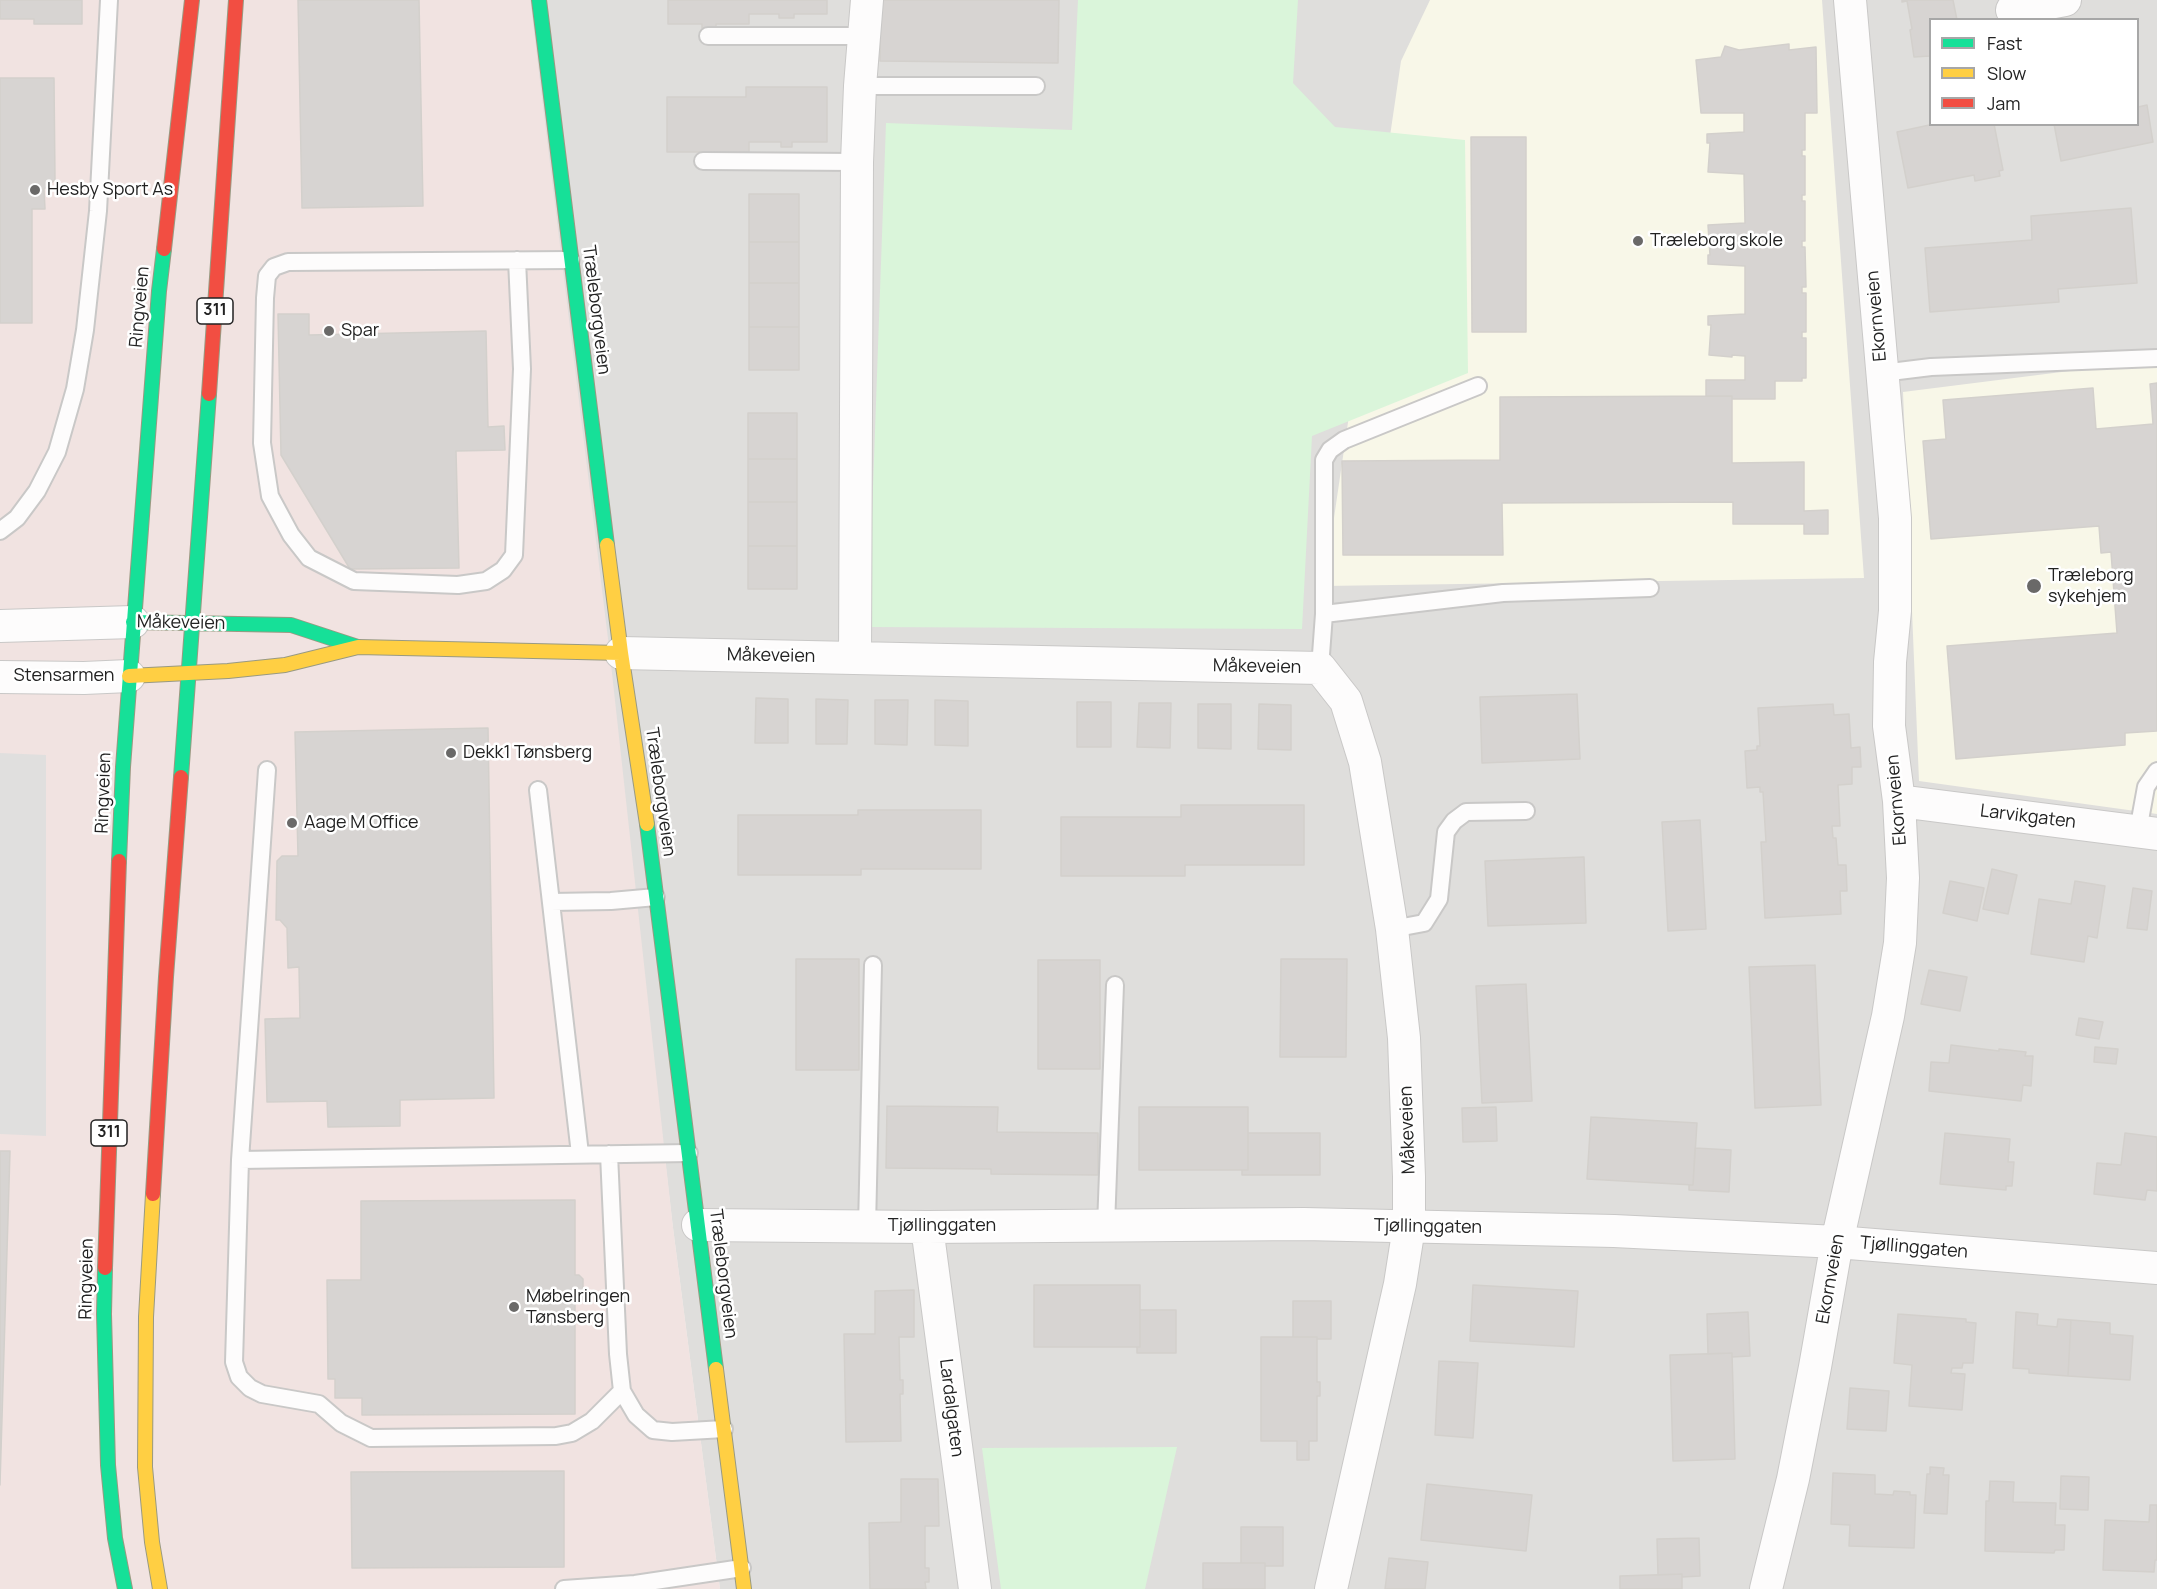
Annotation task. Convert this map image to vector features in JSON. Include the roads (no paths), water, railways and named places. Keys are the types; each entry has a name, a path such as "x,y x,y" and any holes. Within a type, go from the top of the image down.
{"main road":[{"name":"Ringveien","path":"125,1589 115,1538 108,1465 104,1314 123,766 159,291 192,0"},
{"name":"311","path":"160,1589 152,1542 145,1467 146,1317 167,965 236,0"},
{"name":"Træleborgveien","path":"539,0 621,653 657,897 744,1589"},
{"name":"Måkeveien","path":"134,622 291,625 358,647"},
{"name":"Måkeveien","path":"129,676 285,665 358,647 621,653"}],"street":[{"path":"855,658 856,162 867,0"},
{"name":"Ekornveien","path":"1766,1589 1793,1479 1837,1242 1888,1016 1900,943 1903,878 1899,801 1889,726 1890,662 1895,611 1895,518 1850,0"},
{"path":"2012,10 2065,0"},
{"name":"Måkeveien","path":"0,626 134,622"},
{"name":"Måkeveien","path":"621,653 1320,668 1346,701 1365,762 1392,929 1404,1038 1409,1227 1400,1284 1331,1589"},
{"name":"Stensarmen","path":"0,676 84,678 129,676"},
{"name":"Larvikgaten","path":"1899,801 2147,833"},
{"name":"Tjøllinggaten","path":"698,1225 927,1227 1304,1224 1614,1231 1837,1242 2157,1268"},
{"name":"Lardalgaten","path":"927,1227 975,1589"}],"lane":[{"path":"0,531 16,518 37,491 57,452 75,389 86,330 98,211 109,0"},
{"path":"708,36 864,36"},
{"path":"860,86 1036,86"},
{"path":"703,161 856,162"},
{"path":"517,260 522,369 514,555 503,570 486,581 458,585 354,581 309,558 291,535 270,496 262,442 265,298 267,276 274,267 288,262 517,260 571,260"},
{"path":"1882,373 1931,367 2157,358"},
{"path":"1320,668 1324,614 1324,460 1329,450 1344,440 1478,386"},
{"path":"1324,614 1503,593 1650,588"},
{"path":"267,770 240,1160 234,1362 239,1377 250,1388 262,1394 319,1404 341,1423 371,1438 556,1436 572,1433 591,1421 622,1390"},
{"path":"2147,833 2146,787 2157,771"},
{"path":"538,790 580,1154"},
{"path":"1392,929 1424,922 1439,899 1446,832 1454,821 1466,812 1526,811"},
{"path":"551,902 611,901 657,897"},
{"path":"867,1227 873,965"},
{"path":"1106,1226 1115,985"},
{"path":"240,1160 689,1153"},
{"path":"609,1154 618,1354 622,1390 636,1415 653,1430 672,1432 724,1429"},
{"path":"564,1589 635,1586 742,1569"}],"place":[{"name":"Hesby Sport As","path":"35,190"},
{"name":"Træleborg skole","path":"1638,241"},
{"name":"Spar","path":"329,331"},
{"name":"Træleborg sykehjem","path":"2034,586"},
{"name":"Dekk1 Tønsberg","path":"451,753"},
{"name":"Aage M Office","path":"292,823"},
{"name":"Møbelringen Tønsberg","path":"514,1307"}]}
